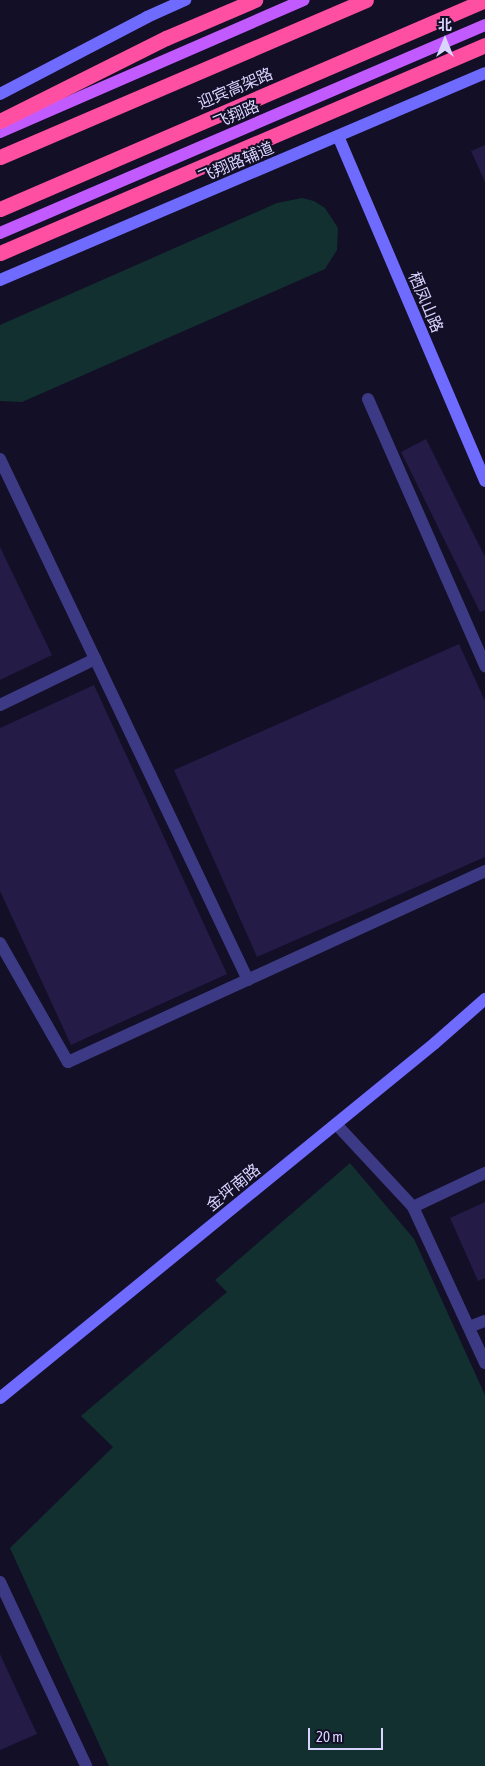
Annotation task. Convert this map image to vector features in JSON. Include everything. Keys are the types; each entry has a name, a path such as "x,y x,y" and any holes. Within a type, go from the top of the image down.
{"highway":[{"path":"0,121 166,38 255,0"},
{"name":"迎宾高架路","path":"0,157 366,0"},
{"name":"迎宾高架路","path":"0,209 485,0"},
{"path":"0,254 485,45"}],"main road":[{"path":"0,132 304,0"},
{"name":"飞翔路","path":"0,233 485,25"}],"street":[{"path":"0,94 147,17 185,0"},
{"name":"飞翔路辅道","path":"0,280 485,73"},
{"name":"栖凤山路","path":"338,136 485,481"},
{"path":"368,400 485,666"},
{"path":"0,459 248,980"},
{"path":"0,705 95,659"},
{"path":"0,942 68,1062 485,871"},
{"name":"金坪南路","path":"0,1398 336,1124 485,999"},
{"path":"336,1124 413,1206 485,1363"},
{"path":"413,1206 485,1172"},
{"path":"469,1327 485,1320"},
{"path":"0,1582 86,1766"}],"green space":[{"path":"302,198 314,201 325,208 338,228 337,250 325,269 22,402 0,401 0,325 277,203"},
{"path":"350,1163 414,1239 485,1395 485,1766 109,1766 10,1548 113,1447 81,1416 227,1292 215,1280"}],"building":[{"path":"485,145 485,182 471,151"},
{"path":"426,439 485,557 485,610 480,612 401,452"},
{"path":"0,547 52,655 0,680"},
{"path":"459,644 485,701 485,857 257,957 174,770"},
{"path":"94,685 227,974 71,1045 0,891 0,728"},
{"path":"485,1202 485,1278 478,1281 450,1218"},
{"path":"0,1654 37,1734 0,1750"}]}
